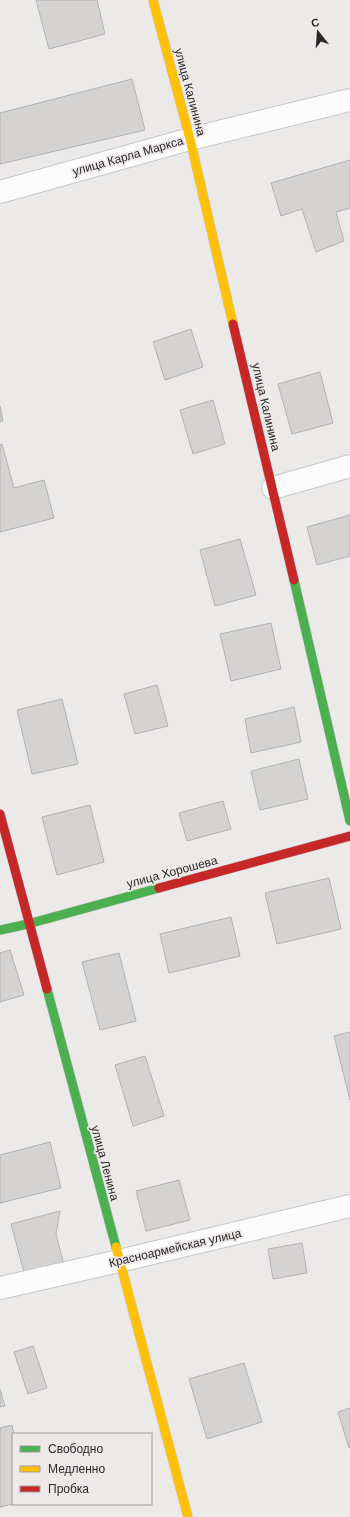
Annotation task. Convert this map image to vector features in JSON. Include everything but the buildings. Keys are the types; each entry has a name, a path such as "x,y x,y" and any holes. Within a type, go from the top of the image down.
{"street":[{"name":"улица Калинина","path":"153,0 190,139 350,821"},
{"name":"улица Карла Маркса","path":"0,192 190,139 350,100"},
{"path":"272,488 350,466"},
{"name":"улица Ленина","path":"0,814 28,924 188,1517"},
{"name":"улица Хорошева","path":"0,930 28,924 350,836"},
{"name":"Красноармейская улица","path":"0,1288 350,1206"}],"traffic: fast":[{"path":"294,580 350,821"},
{"path":"0,930 28,924 159,888"},
{"path":"47,989 116,1247"}],"traffic: slow":[{"path":"153,0 190,139 233,324"},
{"path":"116,1247 188,1517"}],"traffic: jam":[{"path":"233,324 294,580"},
{"path":"0,814 47,989"},
{"path":"159,888 350,836"}]}
